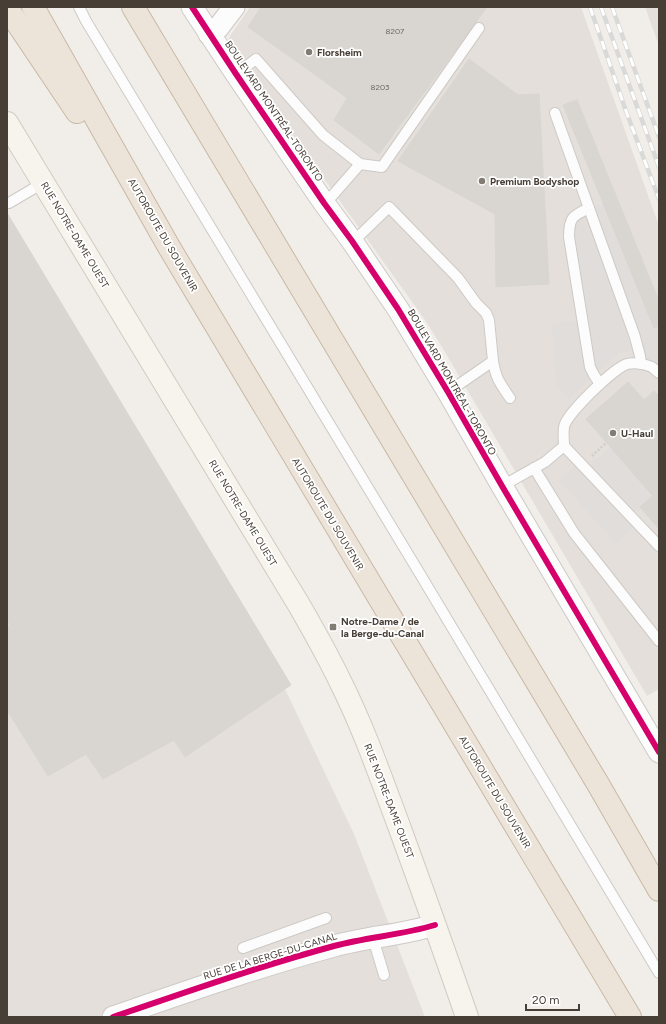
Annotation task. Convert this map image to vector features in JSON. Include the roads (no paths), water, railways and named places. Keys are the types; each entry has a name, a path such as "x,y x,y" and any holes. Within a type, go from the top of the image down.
{"highway":[{"name":"AUTOROUTE DU SOUVENIR","path":"33,7 169,247 630,1017"},
{"path":"133,7 598,784 659,890"},
{"path":"7,8 169,247"},
{"path":"598,784 659,864"}],"main road":[{"name":"RUE NOTRE-DAME OUEST","path":"7,123 299,605 342,684 370,749 435,925 467,1017"},
{"name":"RUE NOTRE-DAME OUEST","path":"435,925 476,1017"}],"street":[{"name":"BOULEVARD MONTRÉAL-TORONTO","path":"192,7 324,203 398,308 659,752"},
{"path":"209,34 218,28 234,7"},
{"name":"RUE DE LA BERGE-DU-CANAL","path":"113,1017 299,956 335,946 414,931 435,925"}],"lane":[{"path":"78,7 659,973"},
{"path":"236,74 256,59 322,135 360,164 382,167 479,28"},
{"path":"555,113 635,337 641,364"},
{"path":"324,203 360,164"},
{"path":"10,203 43,183"},
{"path":"352,241 389,207 458,278 486,314 489,320 495,372 498,380 510,398"},
{"path":"589,208 575,214 571,220 569,237 590,366 600,384"},
{"path":"448,392 493,361"},
{"path":"659,373 651,367 641,364 626,364 600,384 585,399 569,418 564,427 564,446 659,546"},
{"path":"502,486 545,462 564,446"},
{"path":"534,468 574,533 659,641"},
{"path":"244,948 326,918"},
{"path":"373,938 384,975"}],"railway":[{"path":"590,7 626,111 659,199"},
{"path":"601,7 659,167"},
{"path":"612,7 659,137"}],"place":[{"name":"Florsheim","path":"309,52"},
{"name":"Premium Bodyshop","path":"482,181"},
{"name":"U-Haul","path":"613,433"},
{"name":"Notre-Dame / de la Berge-du-Canal","path":"333,627"}]}
